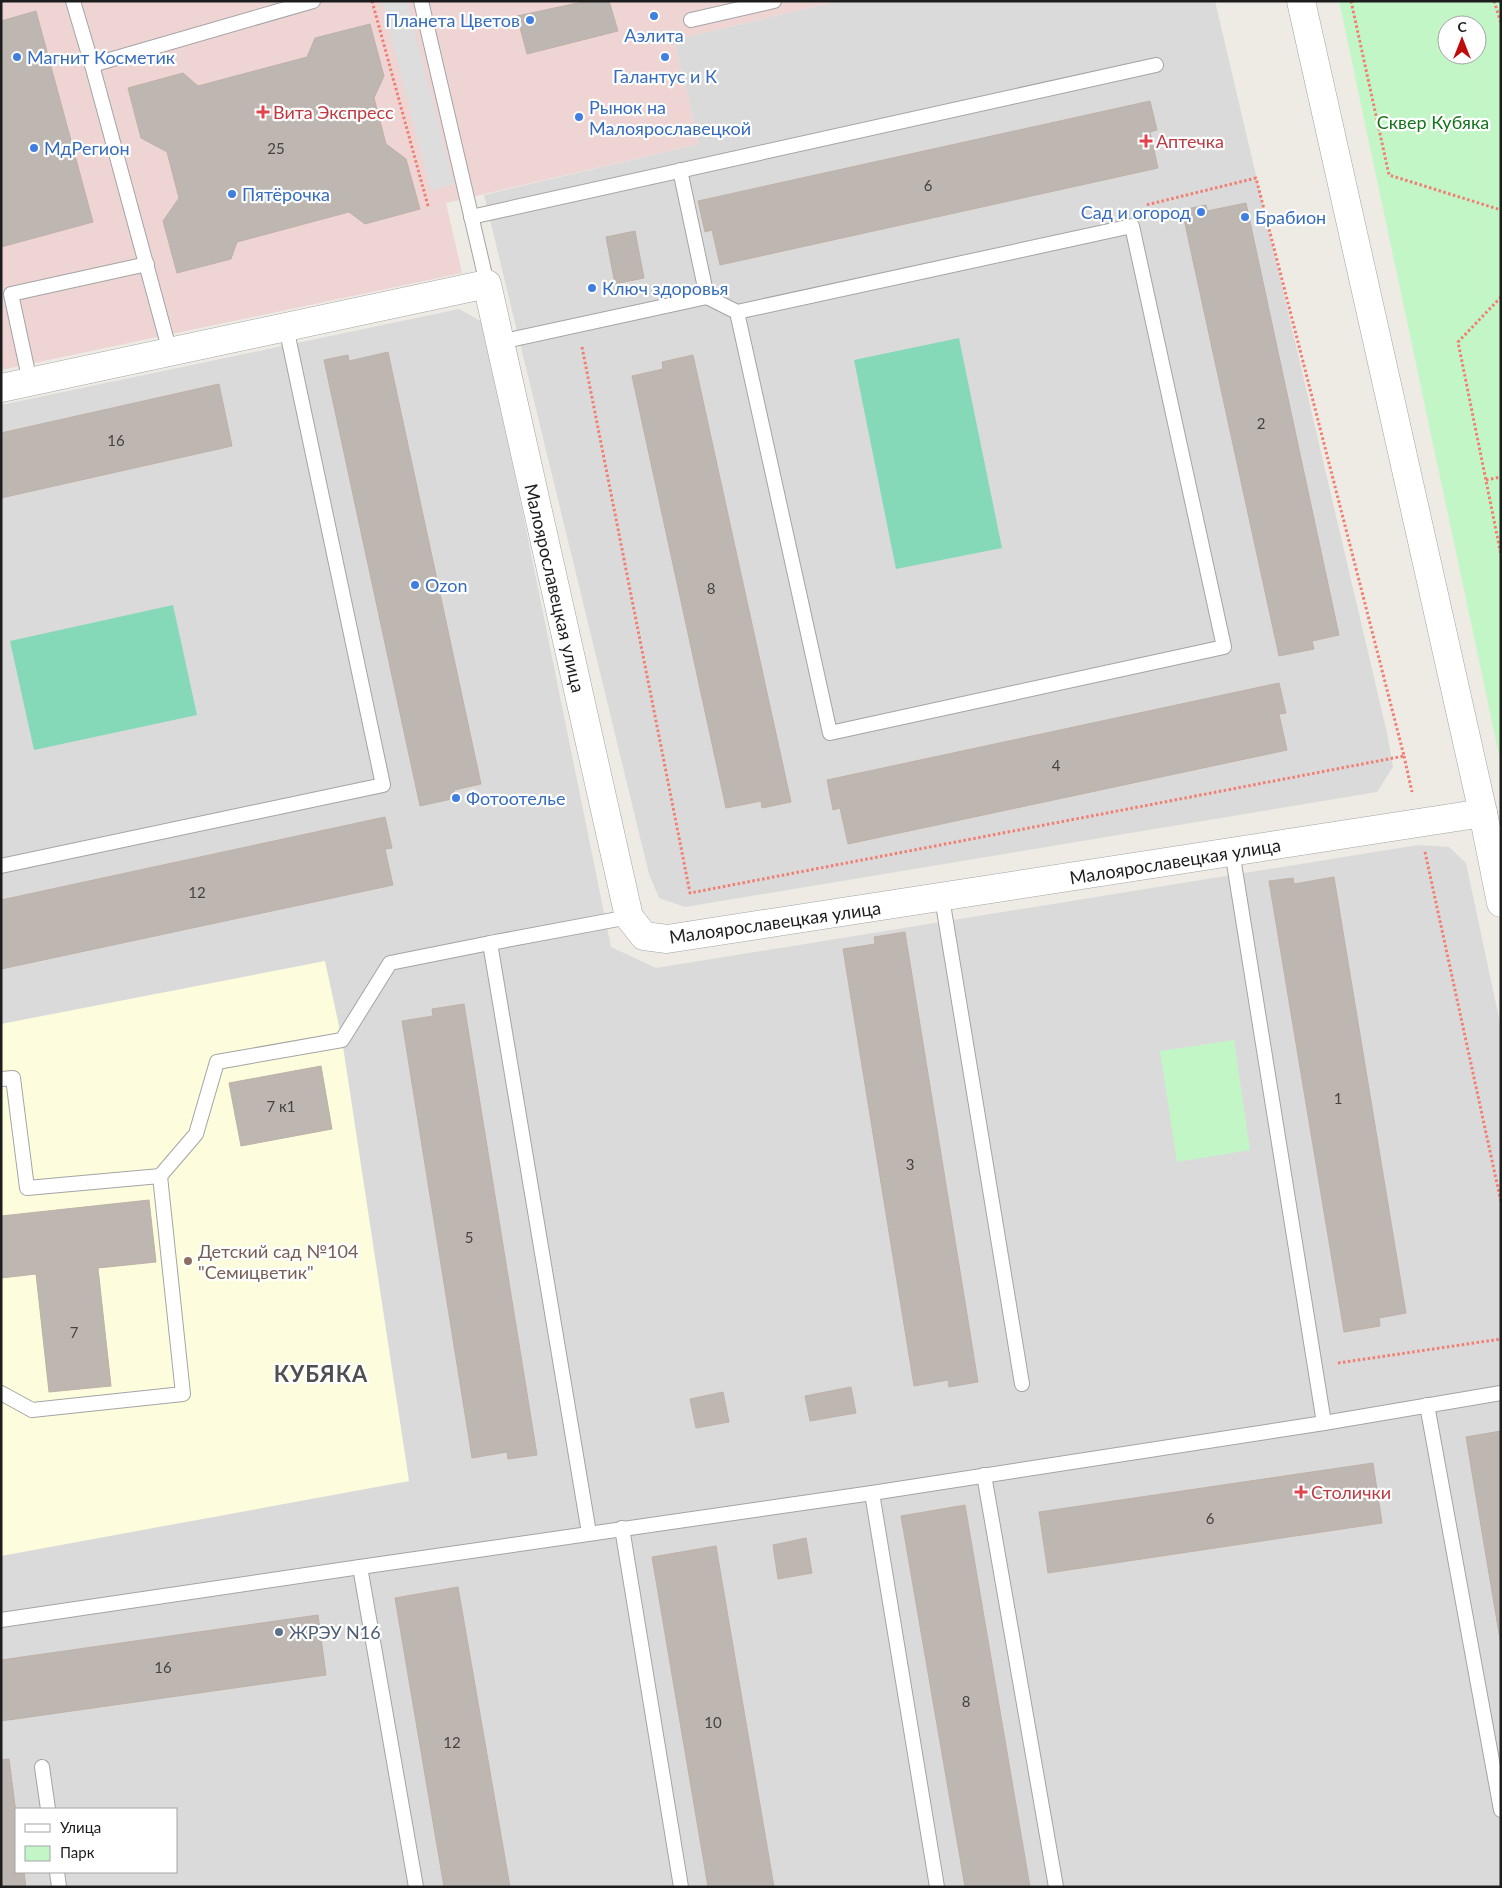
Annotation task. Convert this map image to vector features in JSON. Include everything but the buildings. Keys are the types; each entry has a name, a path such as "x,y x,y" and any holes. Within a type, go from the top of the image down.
{"street":[{"path":"1301,1 1483,813 1501,903"},
{"path":"1,388 487,284"},
{"name":"Малоярославецкая улица","path":"487,284 628,918 644,936 667,939 1483,813"}],"lane":[{"path":"73,1 92,64 170,352"},
{"path":"92,64 312,1"},
{"path":"421,1 487,284"},
{"path":"690,20 751,4 774,1"},
{"path":"471,217 1156,64"},
{"path":"680,170 707,297"},
{"path":"500,342 707,297 738,312 1132,226 1224,647 830,733 738,312"},
{"path":"30,382 11,294 147,264"},
{"path":"1,866 383,785 286,327"},
{"path":"1232,851 1324,1423"},
{"path":"942,898 1022,1384"},
{"path":"1,1079 13,1078 27,1188 160,1176 196,1134 217,1062 342,1040 390,963 628,918"},
{"path":"490,944 589,1533"},
{"path":"1,1392 32,1410 183,1394 160,1176"},
{"path":"1,1620 872,1493 1324,1423 1501,1393"},
{"path":"1427,1405 1501,1810"},
{"path":"984,1475 1056,1887"},
{"path":"872,1493 937,1887"},
{"path":"622,1528 681,1887"},
{"path":"360,1567 416,1887"},
{"path":"42,1767 48,1808"},
{"path":"57,1873 59,1887"}],"path":[{"path":"372,1 428,206"},
{"path":"1351,1 1389,175 1501,210"},
{"path":"1494,1 1501,23"},
{"path":"1132,226 1143,206 1256,178 1404,756 1501,1202"},
{"path":"1501,297 1458,342 1501,555"},
{"path":"577,325 690,893 1404,756"},
{"path":"1486,480 1501,477"},
{"path":"1315,1367 1501,1339"}],"shaded area":[{"path":"1,1 838,1 674,40 699,144 446,203 462,273 1,370"},
{"path":"382,1 407,1 454,184 431,190"},
{"path":"838,1 1215,1 1387,733 1393,767 1377,792 685,907 659,898 649,874 484,195 699,144 674,40"},
{"path":"459,309 484,323 611,947 656,968 1418,845 1449,847 1466,863 1501,1028 1501,1887 1,1887 1,405"},
{"name":"Детский сад №104 \"Семицветик\"","path":"325,961 342,1040 409,1481 1,1556 1,1024"}],"green space":[{"name":"Сквер Кубяка","path":"1339,1 1501,1 1501,764"},
{"path":"959,338 1002,548 896,569 854,360"},
{"path":"173,605 197,715 34,750 10,641"},
{"path":"1234,1040 1250,1150 1177,1162 1160,1051"}],"place":[{"name":"Аэлита","path":"654,16"},
{"name":"Планета Цветов","path":"530,20"},
{"name":"Магнит Косметик","path":"17,57"},
{"name":"Галантус и К","path":"665,57"},
{"name":"Вита Экспресс","path":"263,112"},
{"name":"Рынок на Малоярославецкой","path":"579,117"},
{"name":"Аптечка","path":"1146,141"},
{"name":"МдРегион","path":"34,148"},
{"name":"Пятёрочка","path":"232,194"},
{"name":"Сад и огород","path":"1201,212"},
{"name":"Брабион","path":"1245,217"},
{"name":"Ключ здоровья","path":"592,288"},
{"name":"Ozon","path":"415,585"},
{"name":"Фотоотелье","path":"456,798"},
{"name":"Детский сад №104 \"Семицветик\"","path":"188,1261"},
{"name":"Столички","path":"1301,1492"},
{"name":"ЖРЭУ N16","path":"279,1632"}],"district":[{"name":"КУБЯКА","path":"321,1373"}]}
